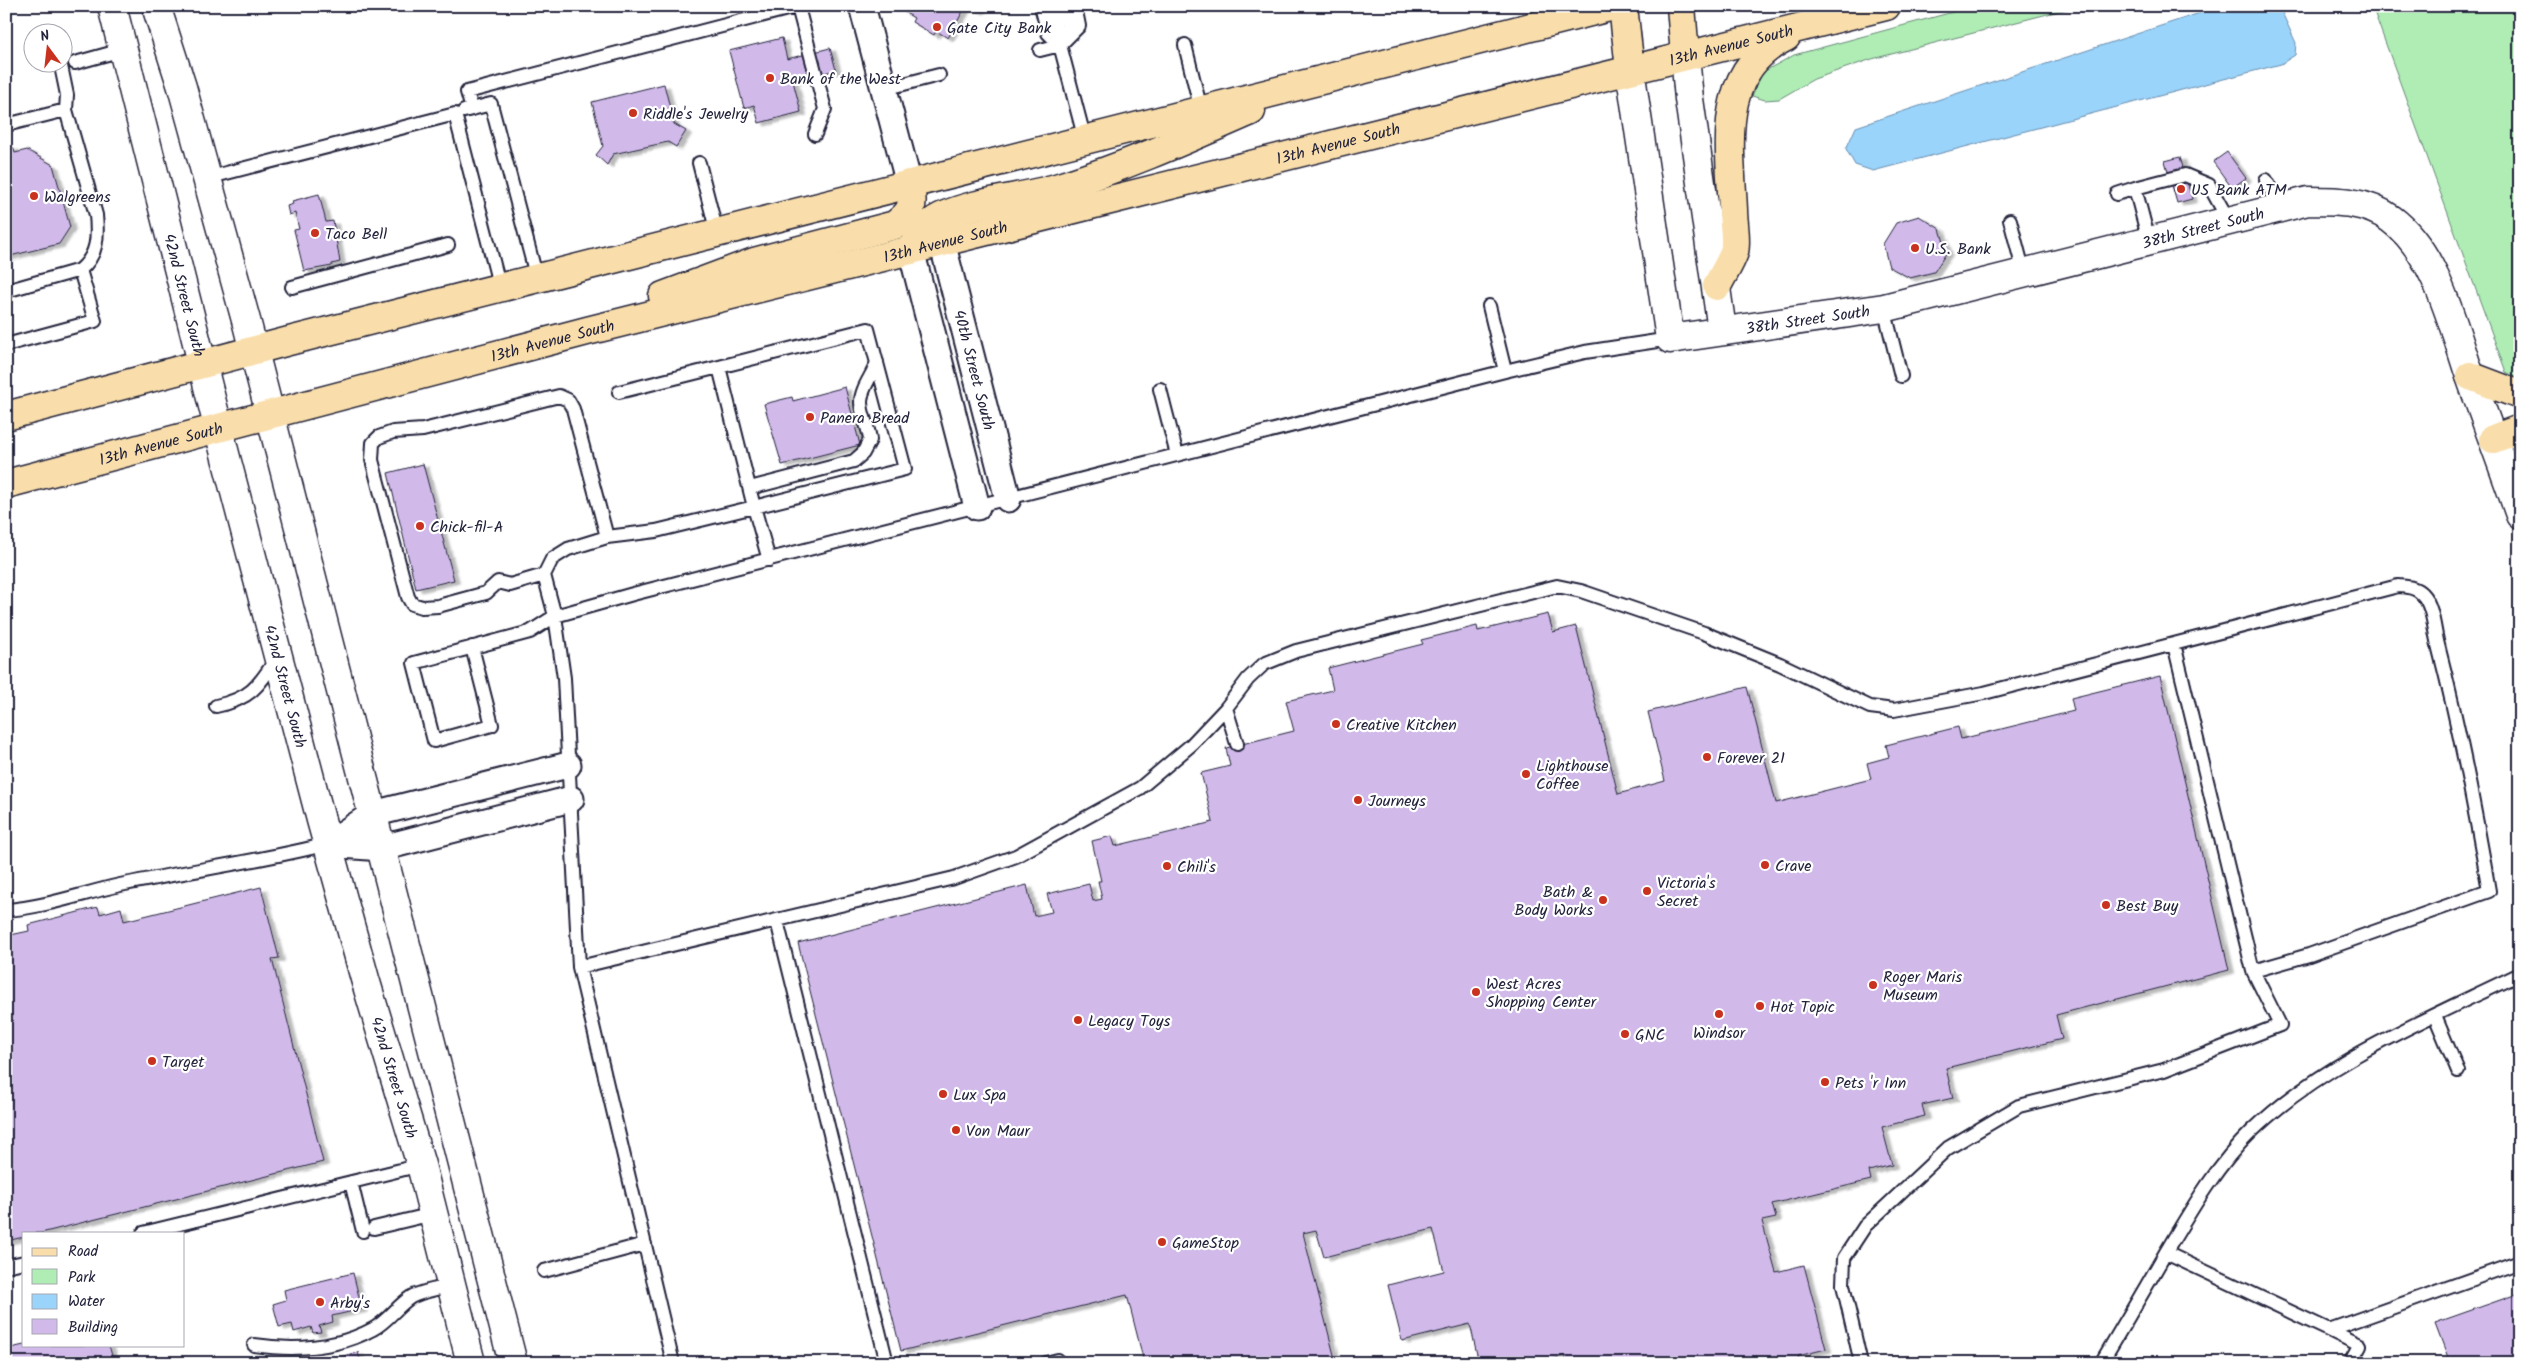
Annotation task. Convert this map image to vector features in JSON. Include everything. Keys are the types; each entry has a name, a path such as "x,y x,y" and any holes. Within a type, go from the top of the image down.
{"main road":[{"name":"42nd Street South","path":"112,6 218,428 278,656 365,979 421,1165 471,1363"},
{"path":"156,6 207,178 253,350 513,1363"},
{"path":"6,416 253,350 1614,6"},
{"path":"1623,6 1630,69 1670,339"},
{"name":"38th Street South","path":"1681,6 1689,99 1722,330"},
{"name":"13th Avenue South","path":"6,484 587,331 1886,6"},
{"path":"1717,286 1734,251 1730,138 1734,100 1741,79 1754,59 1771,44 1813,24"},
{"path":"911,250 927,226 941,217 963,209 1055,188 1095,175 1191,137 1325,79"},
{"path":"587,331 653,300 754,262 895,225 908,214 913,202 909,184"},
{"name":"38th Street South","path":"1670,339 1884,308 2308,201 2344,201 2372,208 2391,219 2408,234 2424,259 2442,296 2520,515"},
{"path":"2470,376 2520,394"},
{"path":"2493,438 2520,429"}],"street":[{"path":"862,6 909,184"},
{"name":"40th Street South","path":"942,242 1008,499"},
{"path":"911,250 977,507"},
{"path":"328,844 373,814 568,765"},
{"path":"328,844 382,848 571,798"}],"lane":[{"path":"472,109 466,92 798,6 825,109 815,134"},
{"path":"1041,6 1048,32 1060,45"},
{"path":"1051,6 1085,140"},
{"path":"1060,45 1068,26 1064,6"},
{"path":"1040,50 1060,45 1079,26 1074,6"},
{"path":"1185,45 1201,110"},
{"path":"75,63 122,50"},
{"path":"6,291 80,270 87,264 96,249 98,232 96,214 66,110 67,95 62,72"},
{"path":"884,89 938,75"},
{"path":"207,178 491,104 537,279"},
{"path":"6,125 66,110"},
{"path":"455,114 500,288"},
{"path":"699,163 717,233"},
{"path":"2117,194 2185,175 2209,185 2229,221"},
{"path":"2266,180 2282,208"},
{"path":"2136,188 2149,241"},
{"path":"2010,220 2024,273"},
{"path":"292,287 375,266 384,261 448,246"},
{"path":"6,345 95,321 80,270"},
{"path":"1489,306 1505,371"},
{"path":"1884,308 1901,376"},
{"path":"619,392 868,329 905,469 656,531 606,537 568,549 552,559 544,575 555,616 564,678 579,967 673,1363"},
{"path":"472,647 492,725 434,741 414,663 472,647 530,632 555,616 1505,371 1585,352 1670,339"},
{"path":"750,488 854,461 863,453 870,440 861,402 866,385 873,374 877,362"},
{"path":"719,367 769,560"},
{"path":"1160,389 1176,455"},
{"path":"544,575 510,584 498,582 486,593 463,600 422,607 412,604 408,597 372,460 373,443 379,437 393,432 423,430 560,396 568,400 573,409 606,537"},
{"path":"579,967 954,878 1016,856 1140,788 1191,745 1226,708 1248,679 1264,664 1287,653 1557,586 1581,591 1704,633 1780,664 1870,707 1894,710 1984,693 2398,586 2412,587 2423,594 2429,609 2450,690 2465,755 2489,891 2309,955 2253,971"},
{"path":"1861,1363 1843,1286 1844,1258 1865,1226 1948,1148 2019,1106 2164,1070 2280,1025 2253,971 2174,644"},
{"path":"216,706 244,698 259,685 278,656"},
{"path":"1226,708 1237,744"},
{"path":"6,910 29,907 146,880 233,866 328,844"},
{"path":"777,921 887,1363"},
{"path":"2101,1363 2166,1253 2220,1167 2250,1133 2276,1109 2355,1055 2520,974"},
{"path":"2435,1016 2458,1071"},
{"path":"147,1232 421,1165"},
{"path":"351,1182 369,1229 433,1214"},
{"path":"544,1271 645,1244"},
{"path":"2166,1253 2360,1345 2350,1363"},
{"path":"6,1266 22,1262"},
{"path":"2329,1330 2520,1262"},
{"path":"254,1345 294,1350 340,1343 373,1329 389,1318 412,1296 451,1286"},
{"path":"1046,1363 1058,1360 1059,1363"}],"green space":[{"path":"1975,6 2079,6 1872,59 1814,79 1779,99 1765,100 1752,96 1763,72 1794,55"},
{"path":"2372,6 2513,6 2520,25 2520,379 2506,372"}],"water":[{"path":"2221,6 2279,6 2296,43 2295,55 2281,64 1873,171 1855,165 1846,149 1856,127"}],"building":[{"name":"Gate City Bank","path":"903,6 966,6 948,38 936,31 934,35 912,22 914,18 901,10"},
{"path":"966,6 982,6 979,11"},
{"name":"Bank of the West","path":"782,38 787,59 830,48 836,70 793,81 801,112 759,123 754,105 744,108 729,51"},
{"name":"Riddle's Jewelry","path":"664,84 674,124 686,131 676,147 668,142 613,154 607,165 596,155 603,146 592,102"},
{"name":"Walgreens","path":"13,147 15,153 27,150 53,165 70,227 59,244 6,257 6,149"},
{"path":"2227,152 2246,178 2232,188 2213,162"},
{"name":"US Bank ATM","path":"2180,157 2192,199 2177,203 2165,161"},
{"name":"Taco Bell","path":"319,194 326,222 333,221 340,262 332,264 332,266 304,271 294,230 299,229 295,213 289,215 287,206 293,204 292,201"},
{"name":"U.S. Bank","path":"1919,216 1940,229 1947,252 1934,272 1910,278 1889,267 1883,244 1896,223"},
{"name":"Panera Bread","path":"845,387 860,445 782,465 764,404 792,397 793,401"},
{"name":"Chick-fil-A","path":"423,464 454,580 416,589 388,473"},
{"name":"West Acres Shopping Center","path":"1548,614 1553,632 1576,626 1618,794 1665,781 1648,712 1747,687 1776,803 1871,779 1867,763 1889,757 1886,745 1958,727 1961,739 2074,711 2071,698 2160,676 2229,970 2056,1015 2062,1039 1946,1068 1953,1098 1922,1105 1925,1116 1882,1127 1892,1165 1869,1171 1871,1180 1772,1204 1776,1218 1762,1221 1776,1272 1804,1265 1826,1349 1798,1356 1800,1363 1568,1363 1564,1356 1540,1363 1479,1363 1470,1324 1402,1341 1388,1285 1444,1271 1433,1229 1324,1257 1316,1230 1303,1233 1336,1363 1123,1363 1143,1358 1127,1295 901,1351 798,943 1027,885 1034,916 1052,912 1047,894 1089,884 1093,901 1102,899 1098,881 1101,881 1092,841 1112,836 1115,846 1213,822 1201,773 1230,766 1226,748 1294,731 1286,701 1333,690 1328,668 1423,644 1421,640 1477,626 1478,631"},
{"name":"Target","path":"261,887 279,958 272,959 323,1162 45,1232 22,1232 22,1237 6,1241 6,936 29,931 28,925 98,907 100,914 121,908 124,921"},
{"name":"Arby's","path":"353,1273 362,1309 332,1316 333,1322 319,1326 321,1332 313,1333 311,1327 294,1332 292,1324 279,1327 273,1304 286,1300 284,1290"},
{"path":"2520,1293 2520,1363 2450,1363 2435,1323"},
{"path":"22,1345 109,1346 114,1363 6,1363 6,1349"},
{"path":"358,1352 361,1363 317,1363"}],"place":[{"name":"Gate City Bank","path":"937,27"},
{"name":"Bank of the West","path":"770,78"},
{"name":"Riddle's Jewelry","path":"633,113"},
{"name":"US Bank ATM","path":"2181,189"},
{"name":"Walgreens","path":"34,196"},
{"name":"Taco Bell","path":"315,233"},
{"name":"U.S. Bank","path":"1915,248"},
{"name":"Panera Bread","path":"810,417"},
{"name":"Chick-fil-A","path":"420,526"},
{"name":"Creative Kitchen","path":"1336,724"},
{"name":"Forever 21","path":"1707,757"},
{"name":"Lighthouse Coffee","path":"1526,774"},
{"name":"Journeys","path":"1358,800"},
{"name":"Crave","path":"1765,865"},
{"name":"Chili's","path":"1167,866"},
{"name":"Victoria's Secret","path":"1647,891"},
{"name":"Bath & Body Works","path":"1603,900"},
{"name":"Best Buy","path":"2106,905"},
{"name":"Roger Maris Museum","path":"1873,985"},
{"name":"West Acres Shopping Center","path":"1476,992"},
{"name":"Hot Topic","path":"1760,1006"},
{"name":"Windsor","path":"1719,1014"},
{"name":"Legacy Toys","path":"1078,1020"},
{"name":"GNC","path":"1625,1034"},
{"name":"Target","path":"152,1061"},
{"name":"Pets 'r Inn","path":"1825,1082"},
{"name":"Lux Spa","path":"943,1094"},
{"name":"Von Maur","path":"956,1130"},
{"name":"GameStop","path":"1162,1242"},
{"name":"Arby's","path":"320,1302"}]}
